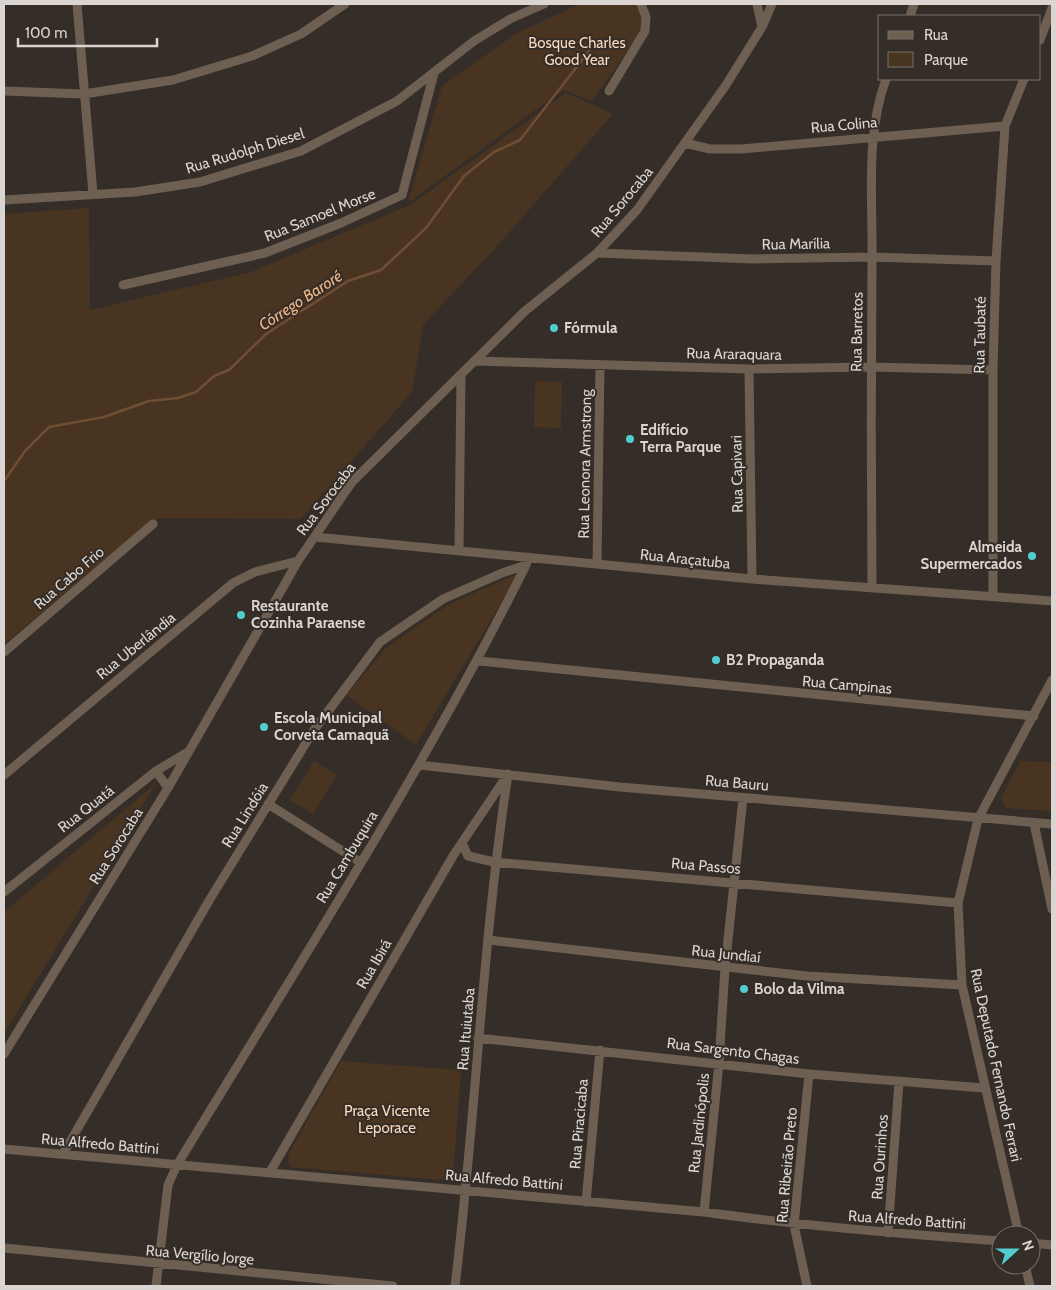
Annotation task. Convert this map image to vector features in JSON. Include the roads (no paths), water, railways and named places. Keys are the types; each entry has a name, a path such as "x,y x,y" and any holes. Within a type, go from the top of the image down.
{"street":[{"path":"77,4 93,194"},
{"path":"4,91 84,94 173,80 252,56 301,34 345,4"},
{"name":"Rua Rudolph Diesel","path":"4,200 135,192 200,182 301,151 397,100 474,41 510,19 544,4"},
{"path":"609,91 645,30 646,17 641,4"},
{"path":"757,4 762,27"},
{"name":"Rua Sorocaba","path":"4,1054 168,788 298,561 352,482 525,311 597,253 636,210 726,85 762,27 772,4"},
{"path":"1041,37 1052,8"},
{"name":"Rua Samoel Morse","path":"123,285 266,252 341,223 402,195 434,73"},
{"name":"Rua Barretos","path":"872,588 872,137 879,99 886,80"},
{"name":"Rua Taubaté","path":"994,595 993,370 996,261 1005,126 1024,80"},
{"name":"Rua Colina","path":"685,143 710,149 741,149 1005,126"},
{"name":"Rua Marília","path":"597,253 754,259 872,257 996,261"},
{"name":"Rua Araraquara","path":"474,361 749,369 871,367 993,370"},
{"name":"Rua Leonora Armstrong","path":"597,564 600,365"},
{"name":"Rua Capivari","path":"749,369 752,579"},
{"path":"459,550 460,374"},
{"name":"Rua Cabo Frio","path":"4,652 153,524"},
{"name":"Rua Araçatuba","path":"315,537 459,550 527,561 597,564 752,579 994,595 1052,601"},
{"name":"Rua Uberlândia","path":"4,775 234,583 255,572 298,561"},
{"name":"Rua Cambuquira","path":"156,1286 168,1185 177,1165 419,765 479,661 527,561"},
{"name":"Rua Lindóia","path":"62,1154 210,899 268,804 314,730 380,642 443,599 527,561"},
{"name":"Rua Campinas","path":"479,661 1034,716"},
{"name":"Rua Deputado Fernando Ferrari","path":"1017,1225 962,985 958,903 978,819 1052,680"},
{"name":"Rua Quatá","path":"4,892 156,771 189,751"},
{"name":"Rua Bauru","path":"419,765 743,798 1052,824"},
{"path":"156,771 168,788"},
{"name":"Rua Ibirá","path":"270,1172 462,843 508,774"},
{"name":"Rua Ituiutaba","path":"455,1286 467,1190 478,1038 494,862 508,774"},
{"name":"Rua Jardinópolis","path":"704,1212 719,1063 725,968 743,798"},
{"path":"268,804 360,862"},
{"path":"1034,822 1052,909"},
{"name":"Rua Passos","path":"462,843 468,856 494,862 958,903"},
{"name":"Rua Jundiaí","path":"488,940 808,976 962,985"},
{"name":"Rua Sargento Chagas","path":"478,1038 808,1074 984,1088"},
{"name":"Rua Piracicaba","path":"586,1202 600,1050"},
{"name":"Rua Ribeirão Preto","path":"807,1286 794,1224 808,1074"},
{"name":"Rua Ourinhos","path":"888,1233 899,1082"},
{"name":"Rua Alfredo Battini","path":"4,1149 704,1212 794,1224 888,1233 991,1240"},
{"name":"Rua Vergílio Jorge","path":"4,1248 158,1265 393,1286"}],"waterway":[{"name":"Córrego Baroré","path":"4,481 25,451 49,427 104,417 149,401 178,398 196,392 214,376 229,370 266,334 348,281 381,270 426,228 464,176 494,152 520,140 589,51"}],"place":[{"name":"Fórmula","path":"554,328"},
{"name":"Edifício Terra Parque","path":"630,439"},
{"name":"Almeida Supermercados","path":"1032,556"},
{"name":"Restaurante Cozinha Paraense","path":"241,615"},
{"name":"B2 Propaganda","path":"716,660"},
{"name":"Escola Municipal Corveta Camaquã","path":"264,727"},
{"name":"Bolo da Vilma","path":"744,989"}],"park label":[{"name":"Bosque Charles Good Year","path":"577,52"},
{"name":"Praça Vicente Leporace","path":"387,1120"}]}
